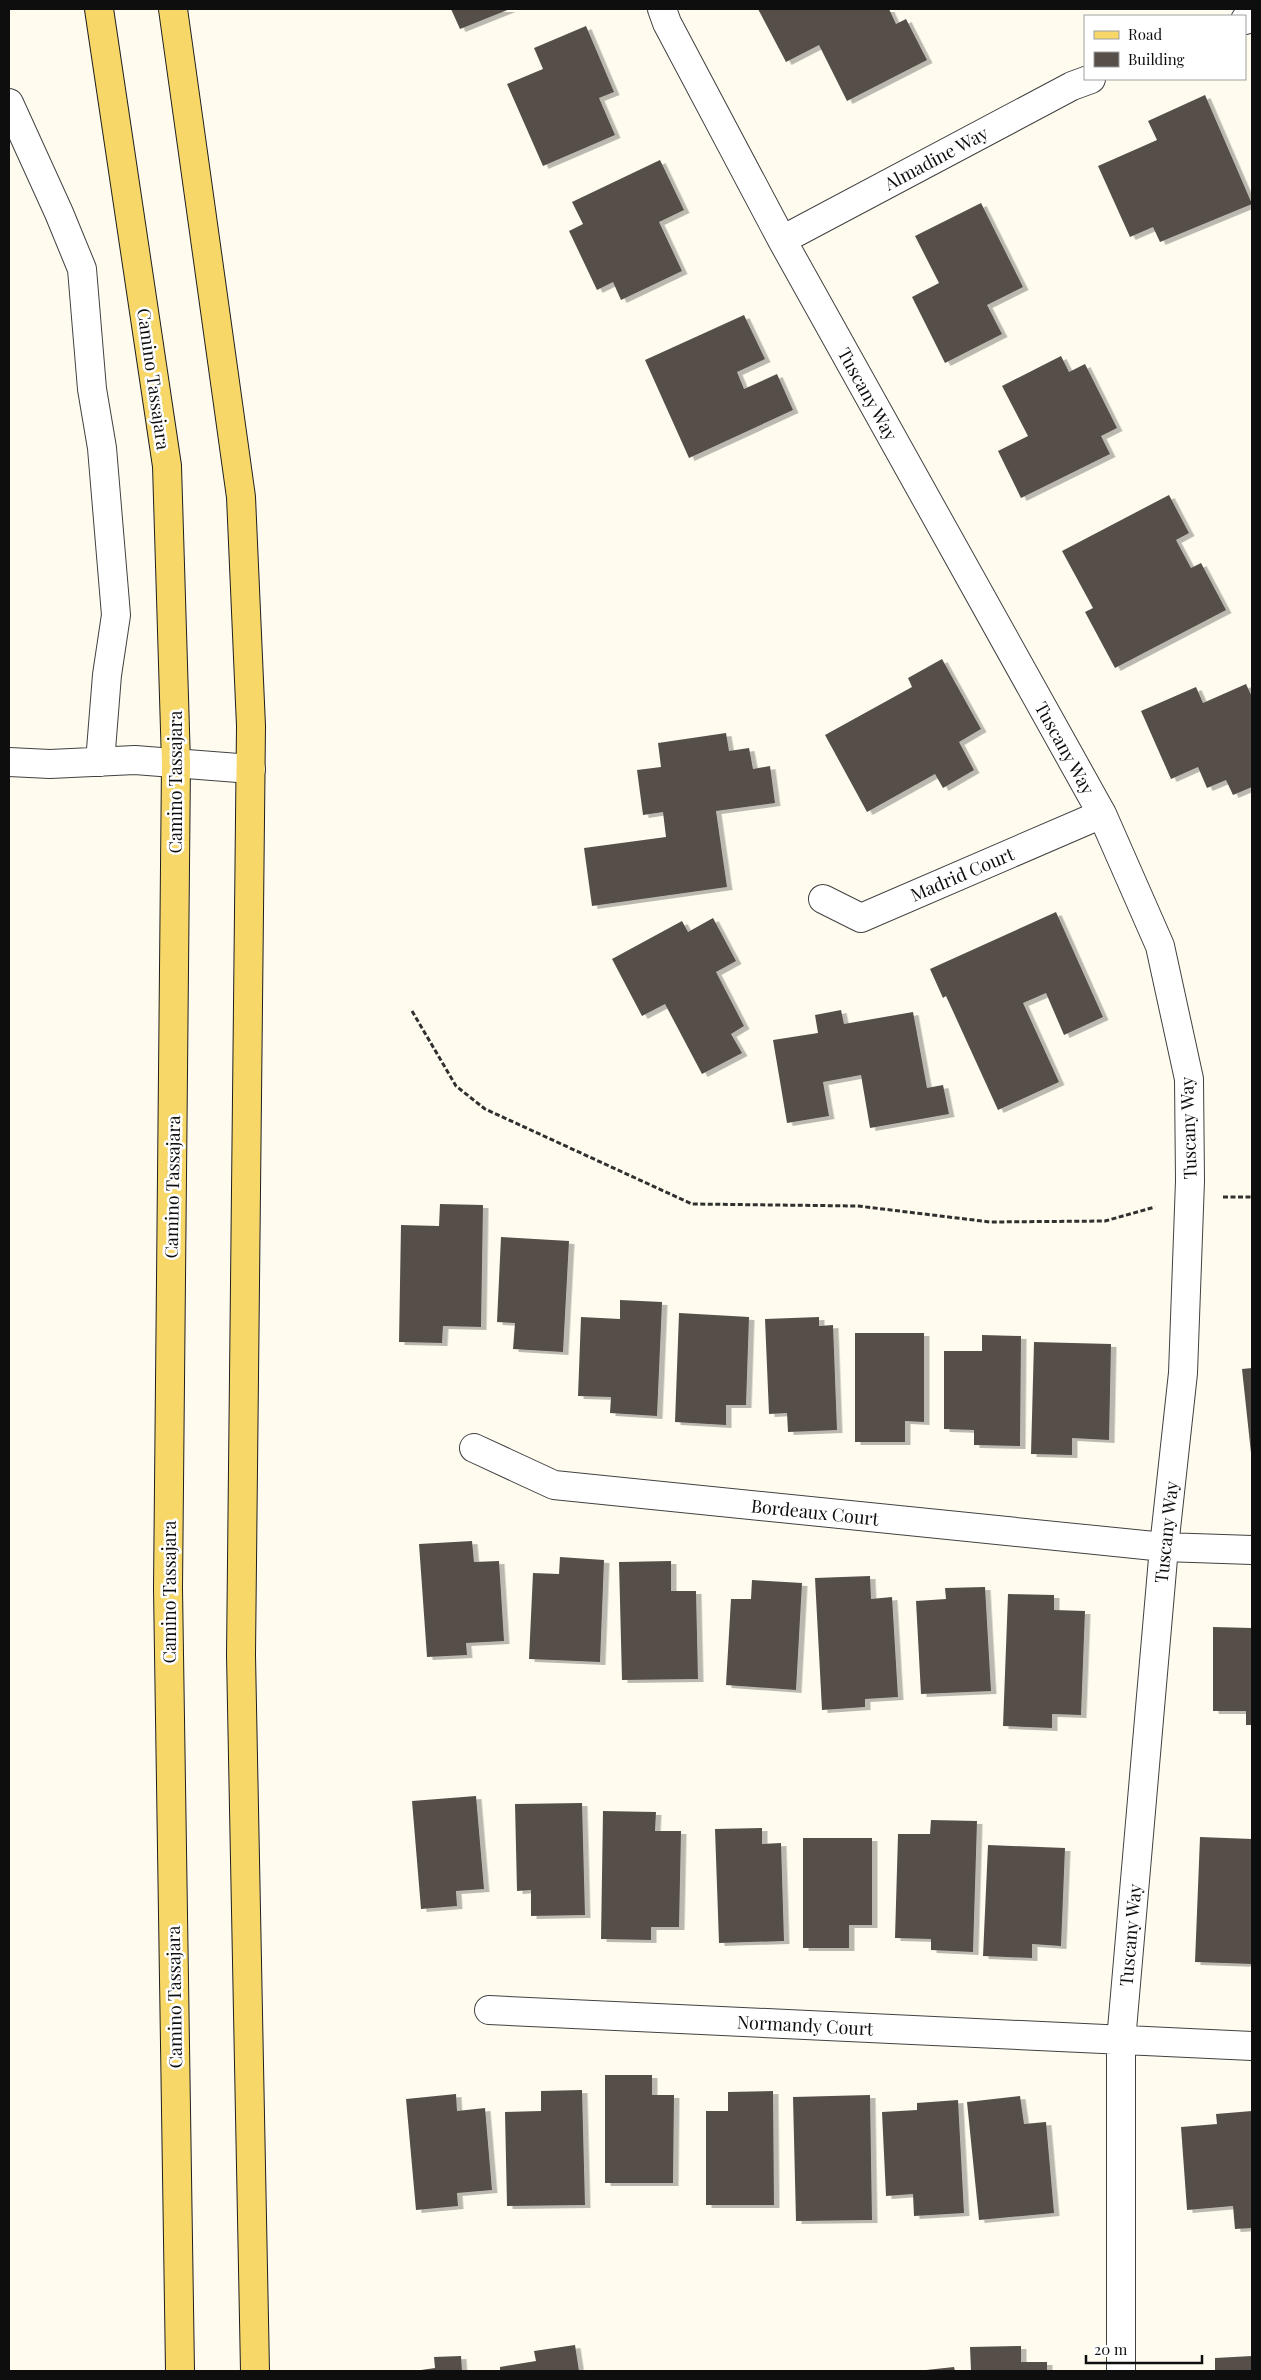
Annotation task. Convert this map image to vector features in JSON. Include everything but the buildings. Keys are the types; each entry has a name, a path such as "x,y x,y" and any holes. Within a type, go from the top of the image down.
{"main road":[{"name":"Camino Tassajara","path":"99,9 167,466 176,763 168,1588 180,2371"},
{"path":"173,9 241,497 252,769 241,1656 255,2371"}],"street":[{"name":"Tuscany Way","path":"662,9 667,23 782,240 1102,814 1160,946 1189,1079 1190,1199 1183,1374 1164,1547 1121,2041 1121,2371"},
{"name":"Almadine Way","path":"782,240 1072,86 1088,80"},
{"path":"9,103 82,269 92,389 102,448 116,616 107,675 100,762"},
{"path":"22,763 135,760 252,769"},
{"name":"Madrid Court","path":"823,899 860,918 1102,814"},
{"name":"Bordeaux Court","path":"474,1448 554,1486 1164,1547 1252,1550"},
{"name":"Normandy Court","path":"489,2010 1252,2046"}],"path":[{"path":"412,1011 456,1086 484,1109 692,1204 858,1206 990,1222 1105,1220 1190,1199"}]}
